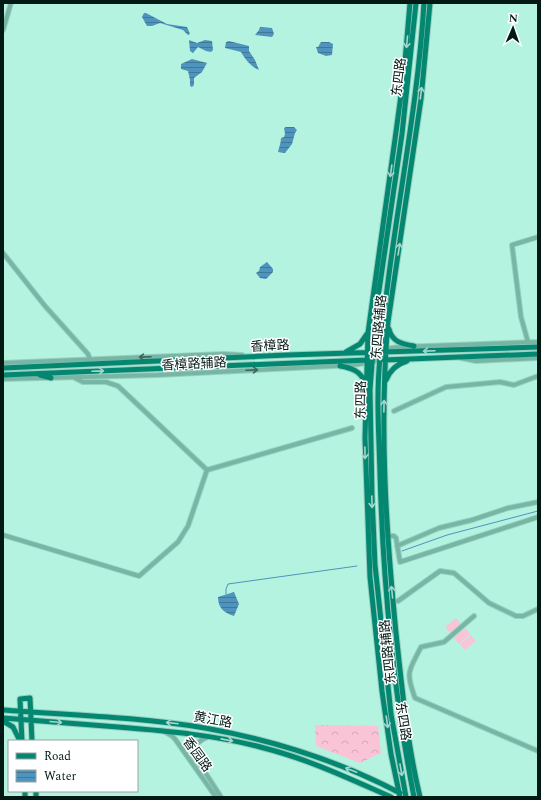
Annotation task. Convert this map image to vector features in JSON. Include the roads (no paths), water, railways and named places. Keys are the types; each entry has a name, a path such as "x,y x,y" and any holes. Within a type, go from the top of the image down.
{"main road":[{"name":"东四路辅路","path":"370,352 368,328 404,73 410,3"},
{"name":"东四路","path":"404,796 391,714 375,572 369,361 402,134 416,3"},
{"name":"东四路","path":"414,797 397,696 384,579 378,408 388,283 418,76 424,3"},
{"name":"东四路辅路","path":"383,351 388,326 423,78 430,3"},
{"path":"375,280 384,260"},
{"path":"388,283 397,263"},
{"path":"386,303 388,326 394,340 402,344 414,346"},
{"path":"340,353 360,344 365,338 368,328"},
{"name":"香樟路","path":"3,368 383,351 538,347"},
{"name":"香樟路","path":"3,375 538,354"},
{"path":"385,387 387,376 395,366 415,359"},
{"name":"东四路辅路","path":"381,360 385,387 384,423 387,536 401,680 412,763 420,797"},
{"name":"东四路辅路","path":"369,361 365,384 365,431 367,530 370,577 391,754 404,796"},
{"path":"340,366 357,371 363,378 370,404"},
{"path":"31,374 51,378"},
{"path":"365,431 370,413"},
{"path":"379,440 384,423"},
{"path":"21,740 20,698 30,698 32,740"},
{"name":"黄江路","path":"3,710 169,723 228,732 263,740 318,757 361,774 404,796"},
{"path":"3,719 13,727 20,740"},
{"name":"黄江路","path":"3,719 21,719 159,730 248,744 282,753 334,772 391,797"}],"street":[{"path":"3,30 11,3"},
{"path":"528,342 521,317 512,245 538,237"},
{"path":"3,254 45,306 88,354 90,360"},
{"path":"383,351 399,346 538,342"},
{"path":"3,363 224,354 254,357"},
{"name":"香樟路","path":"457,358 476,361 538,358"},
{"name":"香樟路辅路","path":"3,380 340,366 369,361"},
{"path":"394,410 446,387 500,382 514,385 538,376"},
{"path":"73,377 83,382 106,382 118,386 207,470"},
{"path":"207,470 352,428"},
{"path":"3,534 139,576 178,542 188,526 207,470"},
{"path":"397,546 439,528 472,520 508,508 538,502"},
{"path":"387,536 394,536 400,562 538,517"},
{"path":"398,601 440,570 454,573 489,602 516,616 523,616 538,609"},
{"path":"474,616 444,642 422,647 408,672 409,683 415,698 538,751"},
{"name":"香园路","path":"159,730 167,733 175,739 216,797"},
{"name":"香园路","path":"209,737 198,742 194,749 194,755 221,797"}],"water":[{"path":"144,13 167,24 187,27 190,34 188,35 183,30 160,23 147,26 142,17"},
{"path":"260,27 272,28 274,34 272,37 255,35"},
{"path":"189,40 197,43 205,40 212,41 213,50 211,52 206,51 198,47 193,53 190,51"},
{"path":"229,41 249,46 249,51 259,70 248,62 241,52 225,48 226,42"},
{"path":"321,42 329,42 333,44 332,55 326,56 318,53 316,47 318,47"},
{"path":"192,59 207,63 202,72 194,78 194,85 192,87 190,86 188,71 181,69 181,64"},
{"path":"294,127 297,130 292,144 285,153 278,152 281,138 284,137 285,134 284,128"},
{"path":"267,262 273,269 273,272 266,279 260,278 256,273 259,271 260,267"},
{"path":"234,592 239,604 234,616 222,610 218,597"}],"waterway":[{"path":"402,551 447,535 538,511"},
{"path":"226,594 228,584 357,566"}]}
